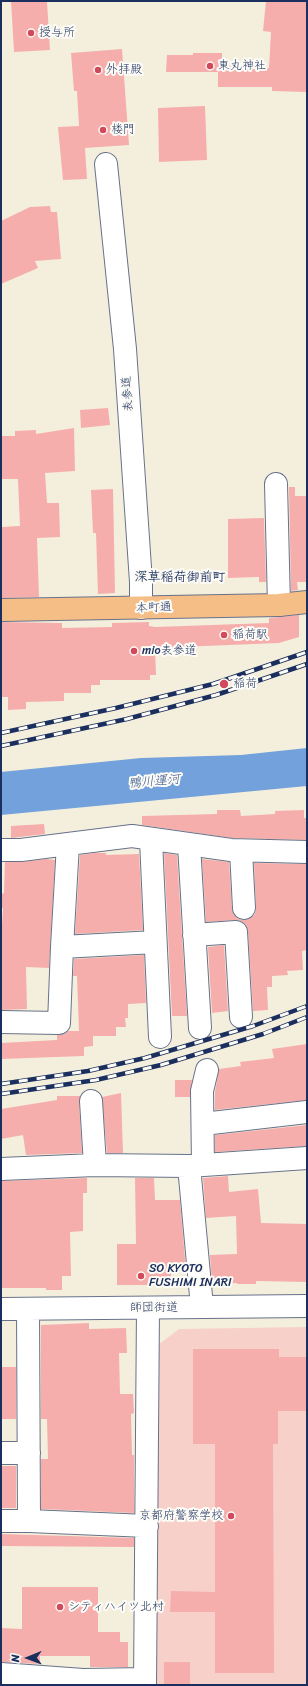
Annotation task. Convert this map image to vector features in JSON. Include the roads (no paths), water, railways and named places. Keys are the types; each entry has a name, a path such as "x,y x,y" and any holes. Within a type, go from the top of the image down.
{"main road":[{"name":"本町通","path":"1,610 141,608 307,602"}],"street":[{"name":"表参道","path":"107,172 125,349 141,582 141,608"},
{"path":"276,484 278,604"},
{"path":"1,850 21,850 132,836 151,840 241,851 307,852"},
{"path":"151,840 160,1037"},
{"path":"1,1022 59,1022 68,844"},
{"path":"189,845 200,1028"},
{"path":"241,851 244,908"},
{"path":"194,935 236,932 241,1017"},
{"path":"62,947 156,942"},
{"path":"202,1307 196,1166 203,1124 202,1091 207,1070"},
{"path":"91,1101 94,1165"},
{"path":"203,1124 307,1112"},
{"path":"1,1169 94,1165 196,1166 307,1158"},
{"name":"師団街道","path":"1,1309 307,1306"},
{"path":"1,1674 83,1680 145,1682 148,1308"},
{"path":"28,1309 29,1521"},
{"path":"1,1453 29,1453"},
{"path":"1,1521 147,1526"}],"water":[{"name":"鴨川運河","path":"307,748 307,786 1,815 1,772 141,758 241,755"}],"railway":[{"path":"1,733 116,708 213,684 307,652"},
{"path":"1,746 127,719 216,695 307,664"},
{"path":"1,1084 88,1071 145,1058 253,1026 307,1006"},
{"path":"1,1094 96,1080 161,1065 263,1034 307,1017"}],"place":[{"name":"授与所","path":"31,33"},
{"name":"東丸神社","path":"210,66"},
{"name":"外拝殿","path":"98,70"},
{"name":"楼門","path":"103,130"},
{"name":"稲荷駅","path":"224,635"},
{"name":"mio表参道","path":"134,651"},
{"name":"稲荷","path":"224,684"},
{"name":"SO KYOTO FUSHIMI INARI","path":"141,1276"},
{"name":"京都府警察学校","path":"231,1516"},
{"name":"シティハイツ北村","path":"60,1607"}],"district":[{"name":"深草稲荷御前町","path":"180,578"}]}
